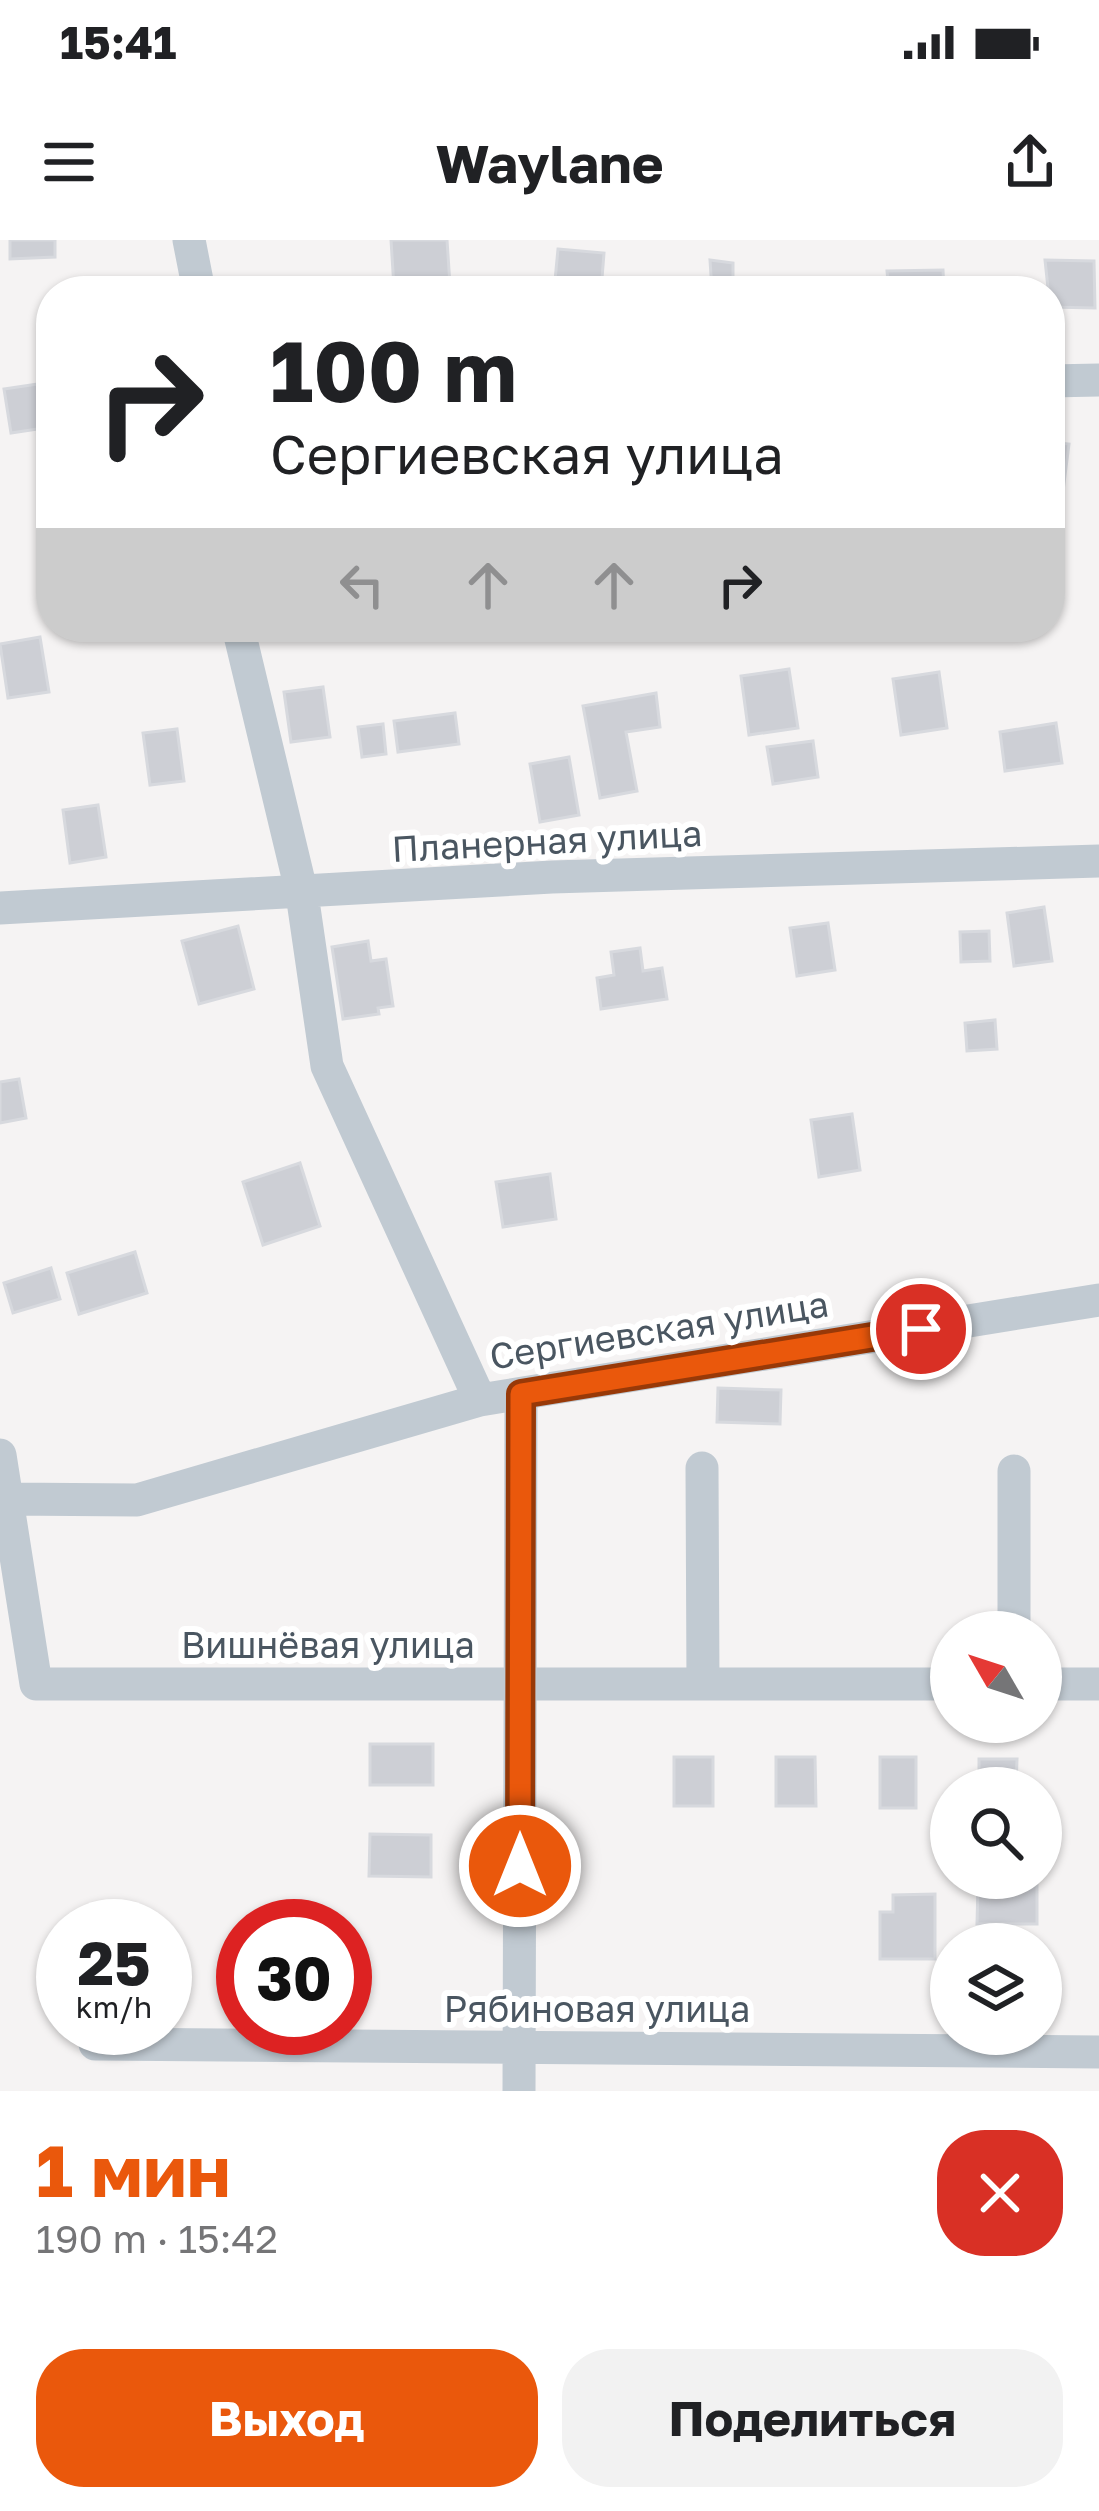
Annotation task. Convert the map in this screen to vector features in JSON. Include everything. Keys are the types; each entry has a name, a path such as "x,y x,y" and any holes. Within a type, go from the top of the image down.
{"street":[{"path":"189,240 197,276"},
{"path":"1065,381 1099,380"},
{"name":"Сергиевская улица","path":"242,642 302,894 327,1066 480,1400 522,1403 1099,1300"},
{"name":"Планерная улица","path":"0,908 552,877 1099,861"},
{"path":"0,1455 8,1499 136,1500 480,1400"},
{"path":"519,2091 522,1403"},
{"path":"702,1468 703,1684"},
{"path":"1014,1471 1014,1611"},
{"name":"Вишнёвая улица","path":"8,1499 36,1684 930,1684"},
{"path":"1062,1684 1099,1684"},
{"name":"Рябиновая улица","path":"192,2045 1099,2052"}],"building":[{"path":"10,240 55,240 55,257 10,259"},
{"path":"391,240 447,240 449,276 393,276"},
{"path":"558,249 604,253 602,276 555,276"},
{"path":"710,260 733,263 733,276 711,276"},
{"path":"1045,260 1094,261 1095,308 1065,307 1065,276 1047,276"},
{"path":"943,270 943,276 888,276 887,271"},
{"path":"36,384 36,429 11,433 4,389"},
{"path":"36,638 41,642 49,692 8,698 0,644"},
{"path":"789,669 798,728 749,735 741,676"},
{"path":"939,672 947,728 901,735 893,679"},
{"path":"323,687 330,737 291,742 284,692"},
{"path":"656,693 660,727 626,732 637,791 600,798 583,706"},
{"path":"455,713 459,744 398,752 394,721"},
{"path":"1056,723 1062,763 1005,771 1000,732"},
{"path":"383,724 386,754 362,757 358,727"},
{"path":"177,729 184,781 150,785 143,733"},
{"path":"813,741 818,777 773,784 767,747"},
{"path":"569,757 579,815 540,822 530,764"},
{"path":"98,805 106,857 70,863 63,810"},
{"path":"1044,907 1052,961 1014,966 1007,913"},
{"path":"828,923 835,970 797,976 790,928"},
{"path":"238,926 254,989 199,1004 182,941"},
{"path":"989,931 990,961 961,962 960,932"},
{"path":"368,941 371,961 386,959 393,1006 378,1008 379,1014 343,1019 332,947"},
{"path":"640,948 643,971 662,968 667,999 601,1009 597,978 614,975 611,952"},
{"path":"995,1020 997,1049 967,1051 965,1023"},
{"path":"19,1079 26,1118 0,1123 0,1082"},
{"path":"852,1114 860,1170 819,1177 811,1120"},
{"path":"300,1163 320,1226 263,1245 243,1182"},
{"path":"550,1174 556,1219 503,1227 496,1182"},
{"path":"135,1252 147,1293 79,1314 67,1273"},
{"path":"51,1268 60,1299 13,1313 4,1283"},
{"path":"718,1388 781,1390 780,1424 717,1422"},
{"path":"370,1744 433,1744 433,1785 370,1785"},
{"path":"674,1757 713,1757 713,1806 674,1806"},
{"path":"776,1757 815,1757 816,1806 776,1806"},
{"path":"880,1757 916,1757 916,1808 880,1808"},
{"path":"979,1759 1017,1759 1017,1767 979,1767"},
{"path":"370,1834 431,1835 431,1877 369,1876"},
{"path":"930,1894 935,1899 930,1959 880,1959 880,1912 893,1912 893,1895"},
{"path":"978,1899 1037,1899 1037,1923 977,1923"}],"route":[{"path":"520,1866 521,1394 921,1329"}]}
